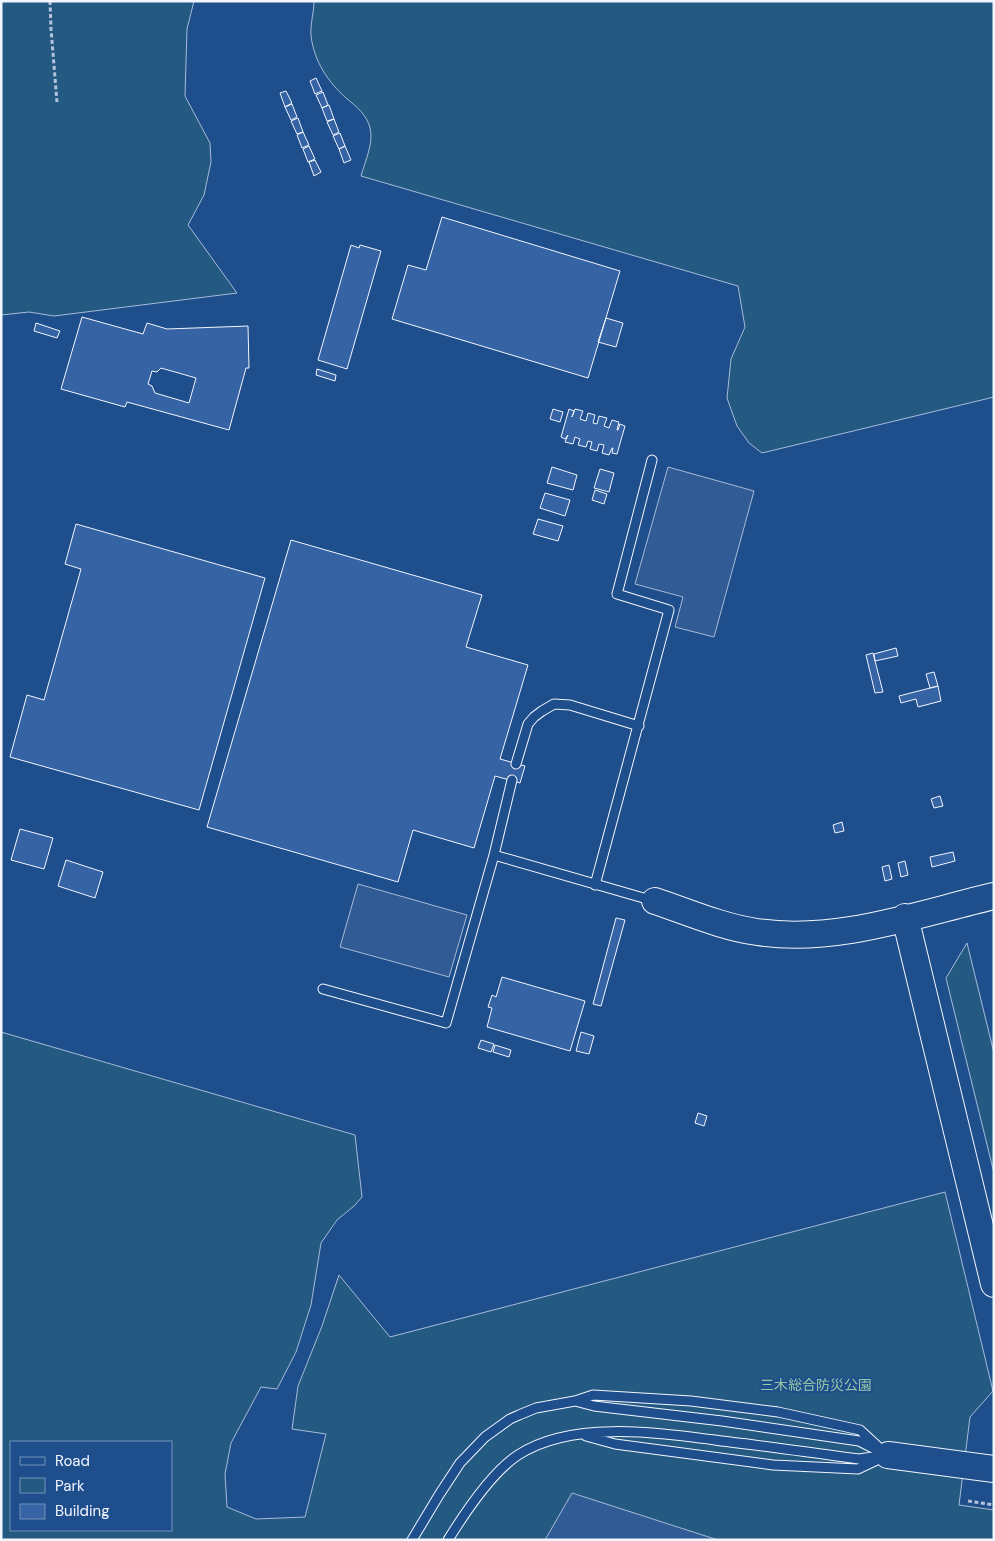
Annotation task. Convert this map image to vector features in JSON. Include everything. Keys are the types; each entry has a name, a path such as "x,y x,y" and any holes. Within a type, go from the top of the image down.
{"street":[{"path":"655,901 725,925 755,932 786,935 852,931 994,896"},
{"path":"905,917 994,1284"},
{"path":"888,1455 994,1469"}],"lane":[{"path":"595,885 669,610 617,594 652,460"},
{"path":"516,764 528,724 538,714 554,704 570,705 639,726"},
{"path":"323,989 446,1023 494,854 512,780"},
{"path":"494,854 655,901"},
{"path":"412,1540 438,1495 460,1463 485,1437 519,1414 593,1395 691,1401 778,1412 860,1430 888,1455"},
{"path":"575,1401 594,1406 722,1421 859,1441 888,1455"},
{"path":"448,1540 491,1480 505,1464 540,1443 578,1434 614,1432 686,1436 859,1459 888,1455"},
{"path":"578,1434 615,1444 773,1465 858,1469 888,1455"}],"path":[{"path":"50,1 57,102"},
{"path":"968,1501 994,1505"}],"green space":[{"path":"1,1 194,1 187,29 185,96 210,143 211,162 204,195 188,225 237,293 54,316 29,312 1,315"},
{"path":"314,1 994,1 994,397 762,453 749,443 737,426 727,398 731,359 745,327 738,286 361,176 371,140 369,123 364,115 333,85 315,54 311,36"},
{"path":"967,943 994,1053 994,1173 946,978"},
{"name":"三木総合防災公園","path":"1,1032 355,1135 362,1197 337,1220 321,1243 311,1305 296,1352 277,1389 261,1387 231,1443 225,1474 227,1507 256,1519 305,1517 326,1434 292,1429 298,1386 322,1326 339,1275 390,1337 945,1192 993,1391 970,1417 959,1505 994,1510 994,1540 1,1540"}],"shaded area":[{"path":"668,467 754,491 714,637 675,627 683,597 635,584"},
{"path":"358,884 467,915 449,977 340,947"},
{"path":"572,1493 718,1540 545,1540"}],"building":[{"path":"316,78 322,91 315,94 310,81"},
{"path":"286,91 292,103 285,107 280,93"},
{"path":"323,92 328,105 322,108 316,95"},
{"path":"292,104 297,117 291,120 285,107"},
{"path":"329,105 334,119 327,121 322,108"},
{"path":"298,118 303,132 297,134 291,121"},
{"path":"334,119 339,132 333,135 327,122"},
{"path":"303,132 309,145 302,148 297,135"},
{"path":"340,133 345,146 339,149 333,136"},
{"path":"309,146 315,159 308,162 303,149"},
{"path":"345,146 351,160 344,163 339,149"},
{"path":"315,160 321,172 314,176 309,162"},
{"path":"442,217 620,271 588,378 392,319 408,265 426,270"},
{"path":"351,245 359,248 360,245 381,251 347,369 318,360"},
{"path":"82,317 143,334 147,323 167,329 248,326 249,368 246,368 229,430 127,402 125,407 61,389","holes":["161,368 196,378 189,403 155,393 152,386 148,384 152,371 157,372"]},
{"path":"606,318 623,323 616,347 598,342"},
{"path":"36,323 60,331 57,338 34,331"},
{"path":"317,369 336,375 335,381 316,375"},
{"path":"553,409 563,412 560,422 550,419"},
{"path":"569,409 574,411 572,417 575,409 583,411 580,419 586,421 588,413 595,415 593,423 597,424 599,416 607,418 604,426 609,428 612,420 619,422 617,430 620,424 625,426 617,454 612,453 613,448 609,455 602,453 604,445 599,444 597,451 590,449 592,442 588,441 586,447 578,445 580,439 575,437 573,444 565,442 568,435 565,439 561,437"},
{"path":"552,467 577,475 573,490 547,483"},
{"path":"600,469 614,473 609,492 594,488"},
{"path":"595,490 607,494 604,504 592,500"},
{"path":"545,493 570,500 565,516 540,508"},
{"path":"538,519 563,526 558,541 533,534"},
{"path":"76,524 265,578 199,810 10,757 27,695 44,700 81,569 65,564"},
{"path":"291,540 482,595 466,647 528,665 500,759 525,766 520,783 495,776 474,848 413,830 398,882 207,827"},
{"path":"896,648 898,656 875,661 874,654"},
{"path":"873,653 883,692 875,693 866,655"},
{"path":"934,672 938,686 930,688 926,674"},
{"path":"938,686 941,701 918,707 916,699 901,703 899,696"},
{"path":"940,796 943,806 934,808 931,799"},
{"path":"842,822 844,831 835,833 833,825"},
{"path":"20,829 53,838 44,869 11,860"},
{"path":"953,852 955,861 932,867 930,857"},
{"path":"66,860 103,872 95,898 58,886"},
{"path":"905,861 908,875 901,877 898,863"},
{"path":"889,865 892,879 885,881 882,867"},
{"path":"616,918 625,920 601,1006 593,1004"},
{"path":"502,977 585,1001 570,1051 487,1027 492,1008 488,1007 492,995 496,997"},
{"path":"581,1032 594,1036 589,1054 576,1051"},
{"path":"481,1040 494,1044 491,1052 478,1048"},
{"path":"495,1045 511,1050 509,1057 493,1052"},
{"path":"698,1113 707,1116 704,1126 695,1123"}]}
